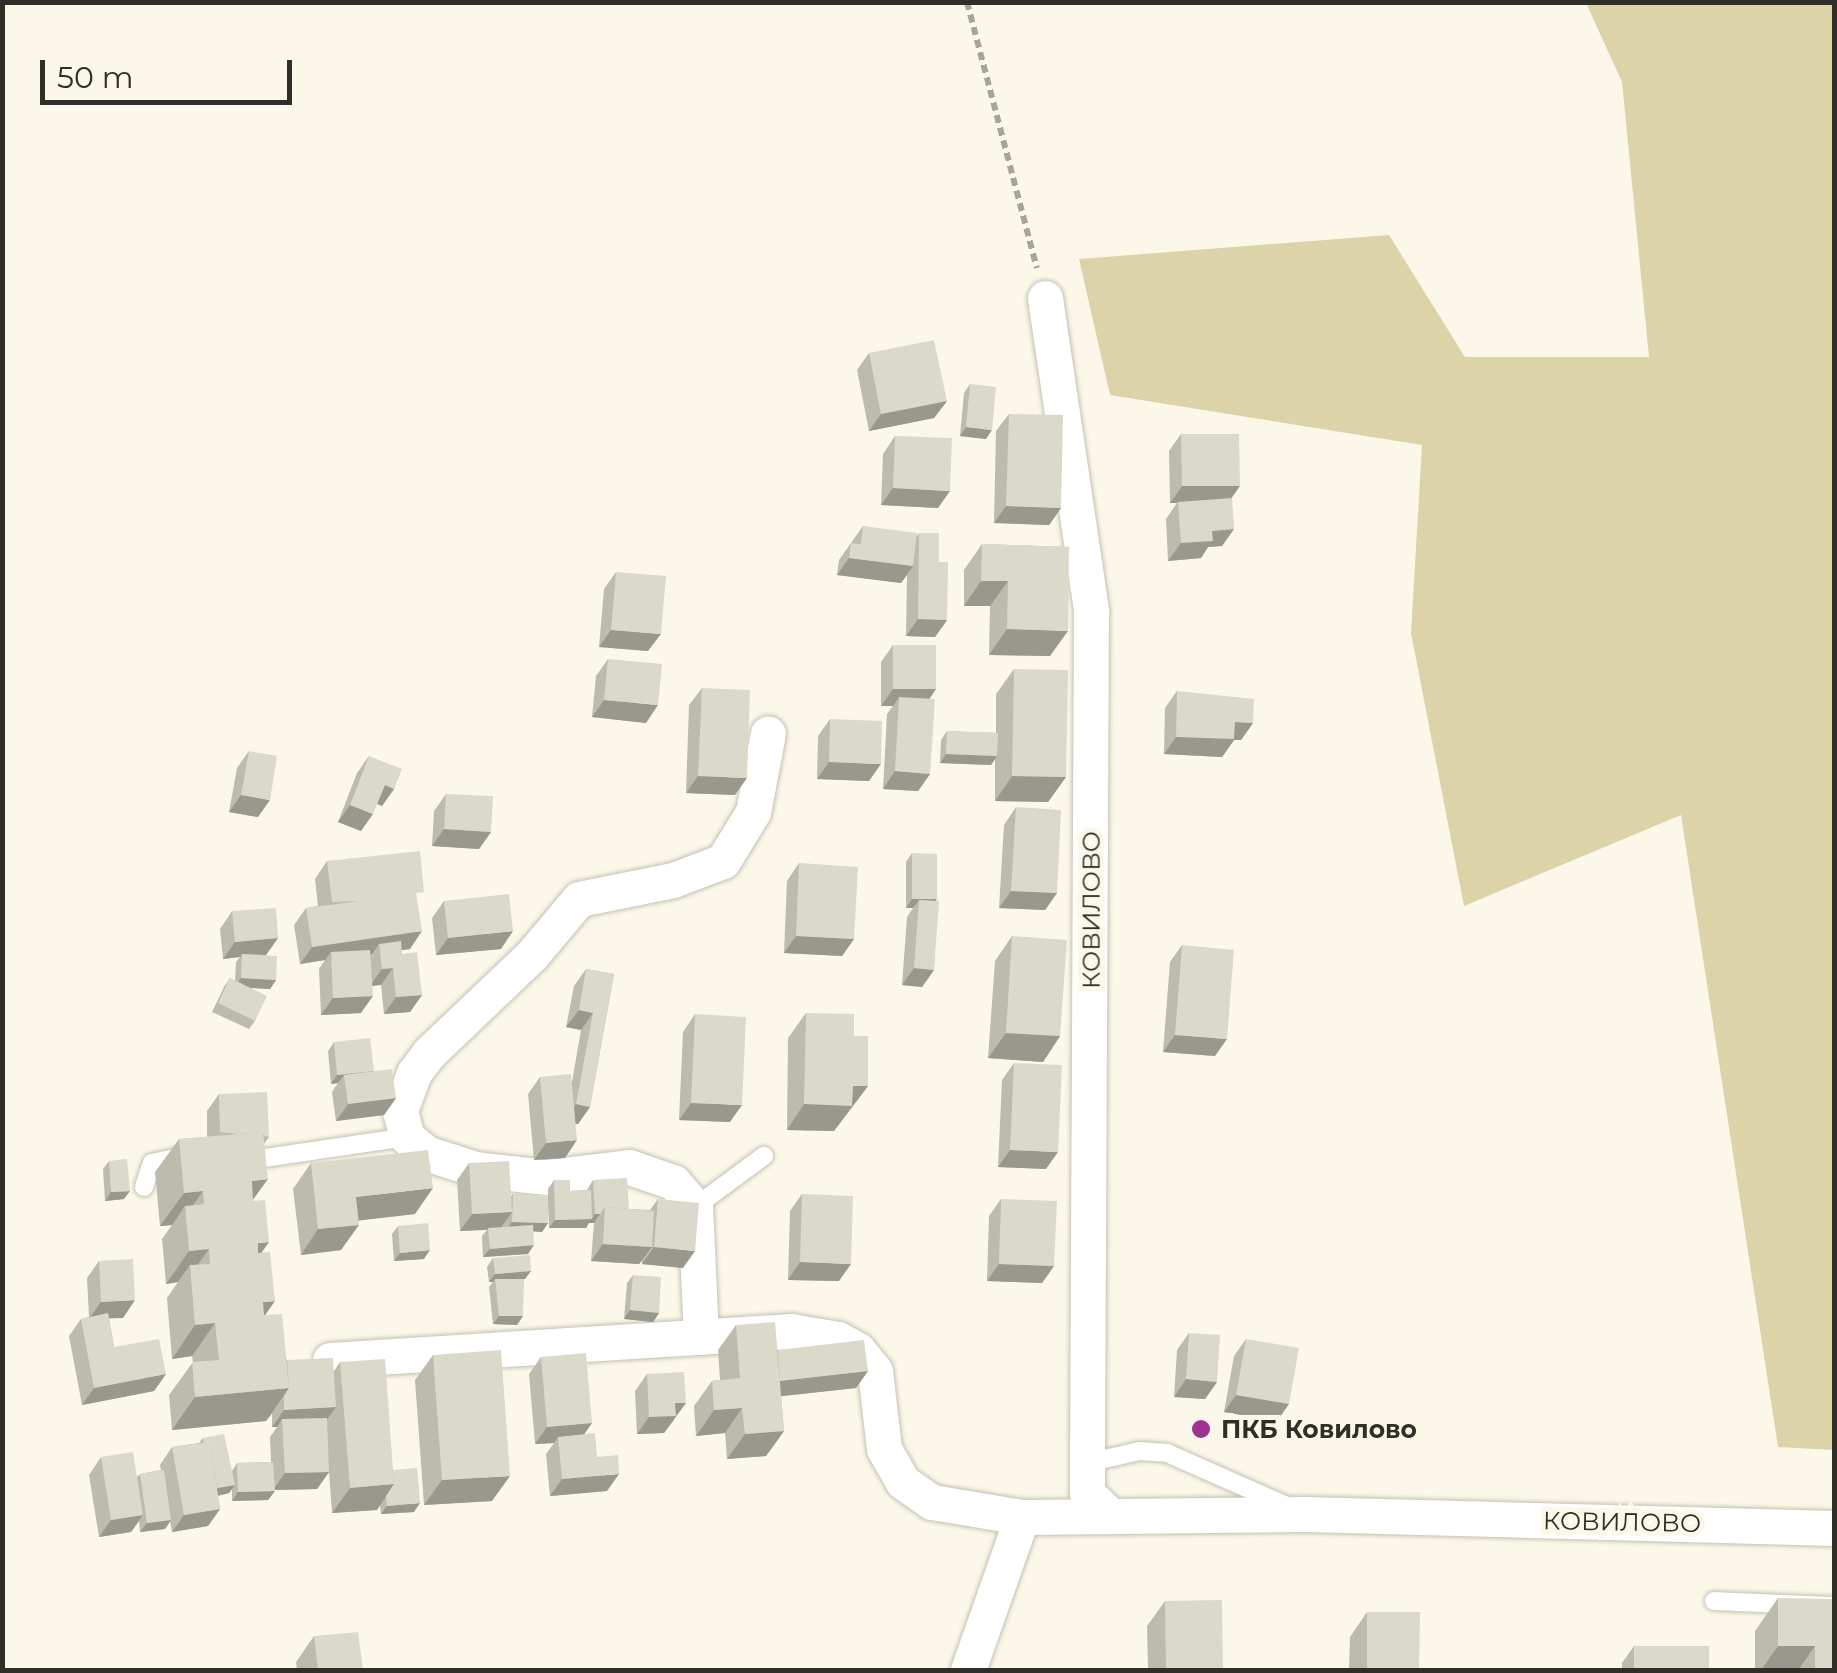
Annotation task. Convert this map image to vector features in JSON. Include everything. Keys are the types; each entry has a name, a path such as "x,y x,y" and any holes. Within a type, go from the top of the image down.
{"street":[{"name":"КОВИЛОВО","path":"1045,298 1091,610 1086,1463 1087,1494 1110,1516"},
{"path":"700,1337 695,1207 654,1170 512,1176 426,1152 407,1137 400,1111 414,1072 579,899 673,880 723,860 753,812 768,733"},
{"name":"КОВИЛОВО","path":"330,1360 792,1331 838,1338 858,1350 874,1372 884,1449 902,1482 932,1502 1022,1517 1305,1514 1834,1528"},
{"path":"968,1670 1022,1517"}],"lane":[{"path":"144,1187 152,1163 212,1158 278,1160 407,1137"},
{"path":"695,1207 764,1156"},
{"path":"1086,1463 1140,1451 1167,1452 1305,1514"},
{"path":"1714,1601 1834,1606"}],"path":[{"path":"967,2 1045,298"}],"shaded area":[{"path":"1586,3 1834,3 1834,1450 1778,1447 1681,815 1464,906 1411,633 1422,445 1110,395 1079,259 1389,235 1465,357 1649,357 1622,82"}],"building":[{"path":"934,340 947,401 881,414 869,353"},
{"path":"970,384 996,387 992,430 966,427"},
{"path":"1009,414 1063,415 1061,508 1006,506"},
{"path":"1181,434 1239,434 1240,486 1182,486"},
{"path":"895,436 952,438 950,491 893,488"},
{"path":"1232,498 1234,529 1212,531 1213,541 1181,543 1178,502"},
{"path":"863,526 917,533 913,566 849,558 851,543 861,544"},
{"path":"919,533 939,533 939,562 948,562 947,620 918,619"},
{"path":"982,544 1069,547 1068,631 1007,629 1008,581 981,581"},
{"path":"616,572 666,576 661,634 611,630"},
{"path":"893,645 936,645 936,689 893,689"},
{"path":"608,659 662,664 658,705 604,700"},
{"path":"1014,669 1068,670 1066,777 1012,776"},
{"path":"702,688 750,690 747,778 698,776"},
{"path":"1177,691 1254,699 1253,723 1235,722 1234,739 1176,737"},
{"path":"899,697 935,699 930,774 895,771"},
{"path":"830,719 882,721 881,764 829,762"},
{"path":"947,731 998,733 997,756 946,754"},
{"path":"249,751 277,756 270,800 241,795"},
{"path":"369,756 402,769 394,789 385,785 373,814 350,805"},
{"path":"446,794 493,796 491,832 444,829"},
{"path":"1016,807 1061,810 1057,893 1011,891"},
{"path":"420,851 424,892 416,893 422,931 312,947 306,908 359,901 332,902 327,861"},
{"path":"912,853 937,854 937,899 912,899"},
{"path":"799,863 858,867 854,939 796,936"},
{"path":"509,894 513,931 448,938 444,901"},
{"path":"919,900 939,901 934,970 914,968"},
{"path":"276,908 278,938 235,942 232,911"},
{"path":"1012,936 1067,940 1060,1036 1006,1033"},
{"path":"401,941 402,954 417,952 422,995 396,997 393,968 382,969 379,944"},
{"path":"1182,945 1234,950 1227,1039 1175,1035"},
{"path":"370,950 373,996 333,998 331,952"},
{"path":"242,954 277,956 276,980 241,978"},
{"path":"586,969 614,974 590,1107 576,1104 593,1013 579,1010"},
{"path":"230,978 267,996 255,1021 218,1003"},
{"path":"806,1013 854,1014 854,1036 868,1036 868,1086 853,1086 852,1106 804,1104"},
{"path":"695,1014 746,1017 742,1105 691,1103"},
{"path":"370,1038 374,1071 337,1075 334,1042"},
{"path":"1014,1063 1062,1065 1058,1152 1010,1150"},
{"path":"392,1069 396,1098 348,1104 344,1075"},
{"path":"571,1074 577,1140 546,1143 540,1077"},
{"path":"267,1092 269,1137 263,1132 220,1132 219,1094"},
{"path":"263,1132 268,1179 252,1181 253,1201 265,1200 269,1242 258,1243 258,1253 270,1252 275,1301 263,1302 264,1315 282,1314 289,1388 195,1397 192,1362 219,1360 215,1323 195,1325 190,1265 210,1264 209,1249 189,1251 185,1206 204,1204 203,1191 184,1193 179,1139"},
{"path":"428,1150 433,1188 356,1197 359,1225 318,1229 311,1163"},
{"path":"127,1159 130,1191 111,1192 109,1161"},
{"path":"509,1161 512,1212 472,1214 469,1163"},
{"path":"627,1178 629,1209 605,1207 595,1214 593,1180"},
{"path":"554,1180 570,1180 570,1191 591,1190 592,1219 555,1220"},
{"path":"513,1194 548,1195 548,1223 512,1222"},
{"path":"802,1194 853,1196 851,1264 800,1262"},
{"path":"658,1199 699,1203 695,1251 654,1247"},
{"path":"1001,1199 1057,1201 1054,1266 999,1264"},
{"path":"605,1207 654,1211 652,1247 603,1244"},
{"path":"428,1223 430,1250 400,1253 398,1226"},
{"path":"533,1225 534,1245 490,1249 488,1228"},
{"path":"530,1255 531,1271 495,1274 493,1258"},
{"path":"133,1259 135,1300 101,1302 99,1261"},
{"path":"633,1275 661,1277 659,1313 630,1310"},
{"path":"495,1279 524,1279 523,1316 499,1316"},
{"path":"108,1313 114,1347 159,1339 166,1374 94,1388 81,1319"},
{"path":"775,1322 784,1431 745,1434 742,1408 714,1410 712,1381 740,1378 736,1325"},
{"path":"1189,1333 1220,1335 1217,1382 1186,1379"},
{"path":"1246,1339 1299,1348 1289,1404 1236,1395"},
{"path":"864,1340 868,1371 780,1381 778,1350"},
{"path":"501,1350 510,1476 442,1480 433,1355"},
{"path":"586,1353 592,1423 547,1427 541,1357"},
{"path":"333,1358 336,1407 284,1410 284,1396 289,1388 287,1360"},
{"path":"385,1359 394,1484 350,1488 340,1362"},
{"path":"684,1372 686,1403 675,1403 676,1416 649,1417 647,1374"},
{"path":"327,1418 329,1472 285,1473 282,1419"},
{"path":"595,1433 597,1457 618,1455 619,1474 562,1479 558,1437"},
{"path":"224,1434 235,1485 217,1488 210,1442 204,1443 203,1438"},
{"path":"210,1442 220,1509 184,1515 172,1447"},
{"path":"133,1452 143,1515 111,1520 101,1457"},
{"path":"273,1462 275,1491 238,1492 237,1463"},
{"path":"417,1468 420,1503 387,1506 386,1496 394,1484 393,1470"},
{"path":"164,1470 171,1520 147,1523 140,1474"},
{"path":"1778,1598 1834,1599 1834,1670 1815,1670 1815,1646 1778,1646"},
{"path":"1222,1600 1223,1670 1166,1670 1165,1601"},
{"path":"1367,1612 1420,1612 1419,1670 1367,1670"},
{"path":"358,1632 363,1670 318,1670 314,1636"},
{"path":"1634,1646 1709,1646 1709,1670 1634,1670"}],"place":[{"name":"ПКБ Ковилово","path":"1201,1429"}]}
